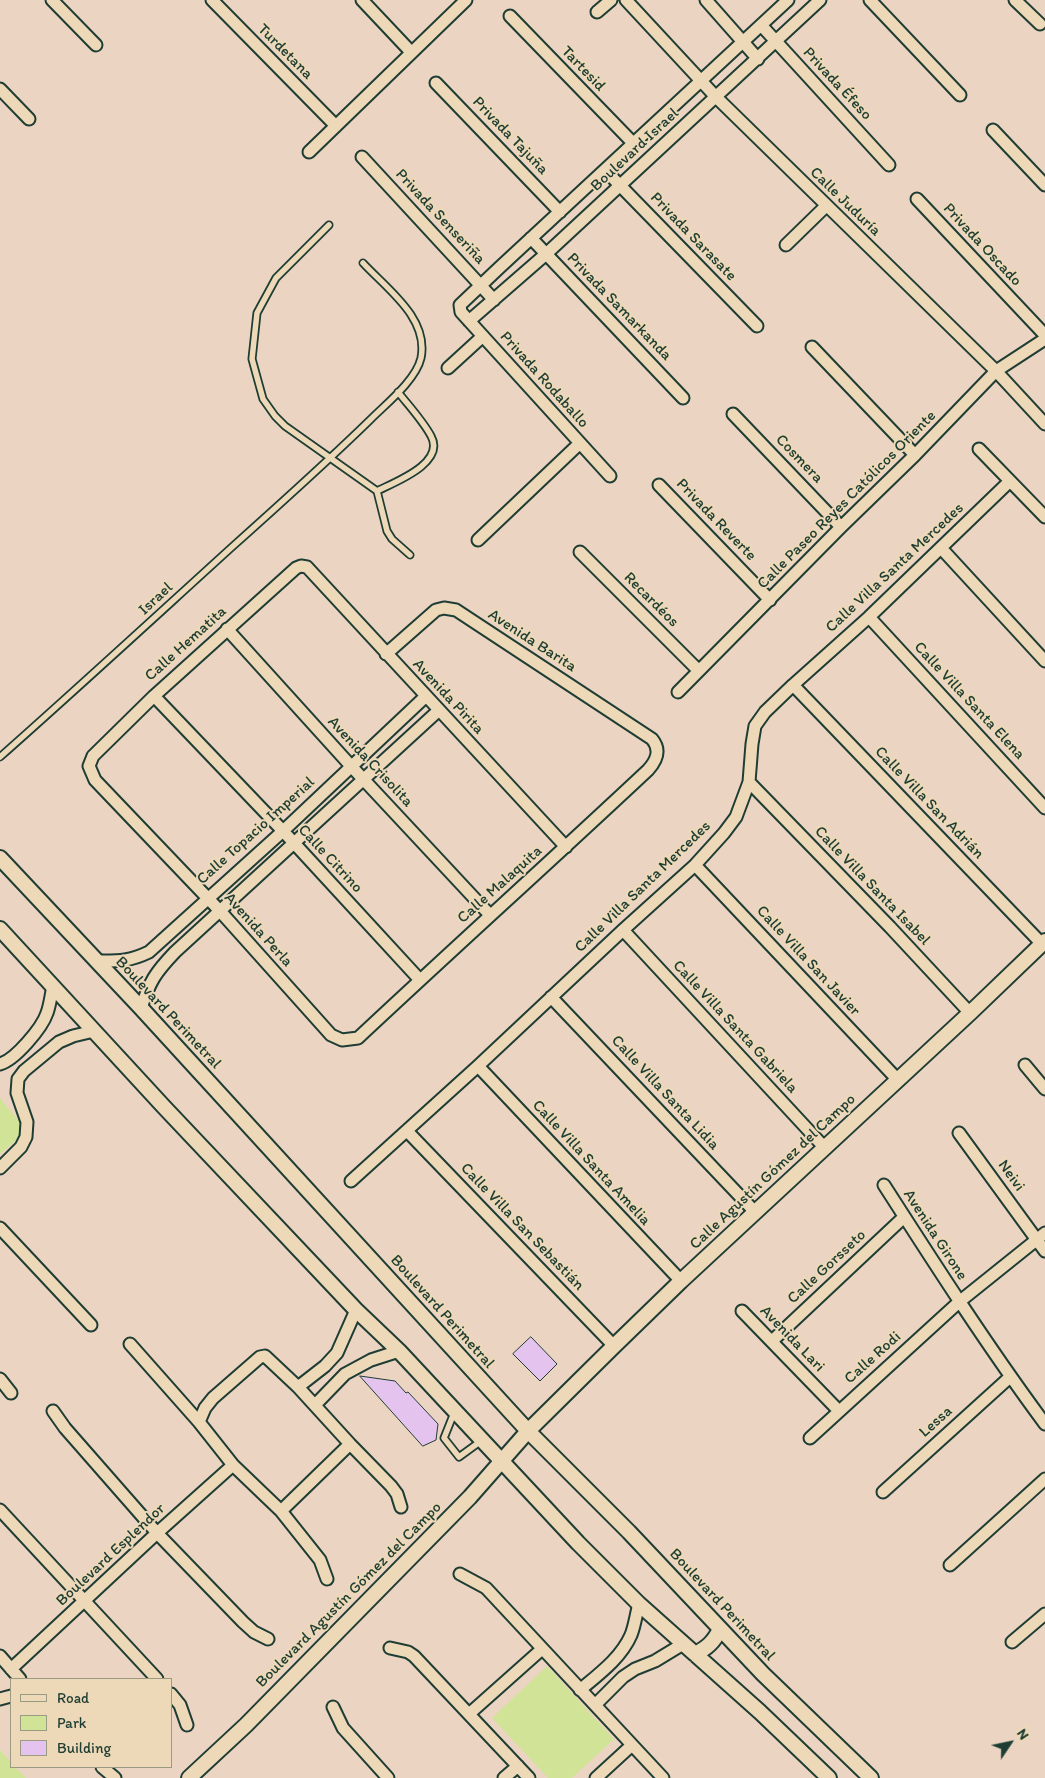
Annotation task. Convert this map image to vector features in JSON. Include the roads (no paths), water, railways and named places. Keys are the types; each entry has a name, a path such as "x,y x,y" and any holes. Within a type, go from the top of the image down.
{"street":[{"path":"52,0 96,45"},
{"name":"Turdetana","path":"212,0 336,126"},
{"path":"362,0 412,52"},
{"path":"309,152 466,0"},
{"path":"597,12 611,0"},
{"name":"Calle Juduría","path":"626,0 716,97 996,371 1045,424"},
{"path":"706,0 758,59"},
{"name":"Boulevard Israel","path":"462,302 788,0"},
{"name":"Boulevard Israel","path":"469,321 621,186 820,0"},
{"path":"870,0 960,95"},
{"path":"1016,0 1040,24"},
{"name":"Tartesid","path":"510,16 634,144"},
{"name":"Privada Éfeso","path":"761,25 889,165"},
{"name":"Privada Tajuña","path":"436,82 560,212"},
{"path":"0,89 29,119"},
{"path":"993,130 1045,185"},
{"name":"Privada Senseriña","path":"362,157 494,300"},
{"name":"Privada Sarasate","path":"605,170 757,326"},
{"name":"Privada Oscado","path":"917,199 1045,337"},
{"path":"786,245 826,206"},
{"name":"Privada Samarkanda","path":"531,238 683,398"},
{"name":"Privada Rodaballo","path":"462,302 460,305 461,312 610,476"},
{"path":"448,368 483,336"},
{"name":"Calle Paseo Reyes Católicos Oriente","path":"678,692 841,526 915,455 996,371 1045,337"},
{"path":"812,347 915,455"},
{"name":"Cosmera","path":"733,414 841,526"},
{"path":"478,540 579,444"},
{"path":"979,449 1045,517"},
{"name":"Calle Villa Santa Mercedes","path":"352,1181 695,865 736,817 750,782 755,726 765,712 793,684 869,617 1010,481"},
{"name":"Privada Reverte","path":"659,485 770,600"},
{"path":"940,548 1045,661"},
{"name":"Recardéos","path":"580,552 698,670"},
{"name":"Calle Hematita","path":"93,756 154,696 228,628 296,568 301,566 307,567"},
{"name":"Avenida Pirita","path":"307,567 425,697 566,847"},
{"name":"Avenida Barita","path":"386,654 436,610 444,608 456,610 652,739 658,751"},
{"name":"Calle Villa Santa Elena","path":"869,617 1045,808"},
{"name":"Avenida Crisolita","path":"228,628 351,766 490,915"},
{"name":"Calle Villa San Adrián","path":"793,684 1043,943"},
{"name":"Calle Citrino","path":"154,696 294,843 420,980"},
{"name":"Calle Topacio Imperial","path":"96,961 133,960 149,952 207,898 283,832 425,697"},
{"name":"Calle Topacio Imperial","path":"140,1008 149,984 162,966 185,942 438,711"},
{"name":"Calle Malaquita","path":"358,1038 648,770 654,763 658,751"},
{"name":"Avenida Perla","path":"93,756 89,766 95,780 220,911 331,1035 342,1040 358,1038"},
{"name":"Calle Villa Santa Isabel","path":"750,782 970,1013"},
{"name":"Boulevard Perimetral","path":"0,858 528,1432 629,1532 763,1674 871,1778"},
{"name":"Calle Villa San Javier","path":"695,865 898,1079"},
{"path":"0,929 356,1310 399,1351 578,1543 639,1604 760,1712 829,1778"},
{"path":"173,930 185,942"},
{"name":"Calle Villa Santa Gabriela","path":"623,930 824,1147"},
{"name":"Calle Agustín Gómez del Campo","path":"528,1432 681,1281 1043,943"},
{"path":"149,952 162,966"},
{"path":"0,1064 5,1063 41,1026 47,1014 53,986"},
{"name":"Calle Villa Santa Lidia","path":"552,997 755,1212"},
{"path":"0,1168 20,1147 26,1137 27,1122 17,1093 18,1079 24,1071 59,1042 73,1036 94,1031"},
{"path":"26,1043 39,1058"},
{"path":"1026,1065 1045,1089"},
{"name":"Calle Villa Santa Amelia","path":"478,1066 681,1281"},
{"name":"Calle Villa San Sebastián","path":"407,1131 614,1346"},
{"name":"Neivi","path":"959,1132 1041,1236 1045,1251"},
{"name":"Avenida Girone","path":"884,1185 959,1302 1010,1377 1045,1424"},
{"name":"Calle Gorsseto","path":"772,1341 904,1217"},
{"path":"0,1228 91,1325"},
{"name":"Calle Rodi","path":"810,1438 959,1302 1041,1236"},
{"path":"298,1387 337,1353 356,1310"},
{"name":"Avenida Lari","path":"742,1311 839,1412"},
{"path":"130,1344 199,1422 233,1465 282,1511 320,1560 327,1579"},
{"path":"315,1405 345,1374 371,1360 399,1351"},
{"path":"199,1422 204,1408 213,1398 260,1357 265,1356 298,1387 391,1486 397,1494 401,1507"},
{"path":"331,1360 345,1374"},
{"name":"Lessa","path":"883,1492 1010,1377"},
{"path":"0,1379 11,1393"},
{"path":"53,1411 65,1428 157,1533 243,1622 254,1632 268,1639"},
{"name":"Boulevard Agustín Gómez del Campo","path":"189,1778 246,1725 470,1497 528,1432"},
{"path":"282,1511 350,1444"},
{"name":"Boulevard Esplendor","path":"12,1669 157,1533 233,1465"},
{"path":"950,1565 1045,1479"},
{"path":"0,1510 156,1678"},
{"path":"460,1574 486,1588 663,1778"},
{"path":"580,1690 610,1664 625,1646 632,1634 639,1604"},
{"path":"1012,1642 1044,1617"},
{"path":"695,1654 706,1648 720,1629"},
{"path":"594,1705 623,1677 683,1644"},
{"path":"390,1648 408,1652 414,1656 529,1778"},
{"path":"469,1714 542,1649"},
{"path":"0,1656 19,1678"},
{"path":"610,1664 623,1677"},
{"path":"172,1695 180,1705 188,1725"},
{"path":"333,1707 343,1728 388,1778"},
{"path":"596,1778 632,1745"},
{"path":"504,1778 518,1766"},
{"path":"103,1768 115,1778"}],"lane":[{"path":"329,225 276,278 257,313 252,359 263,399 275,416 300,438 377,491 387,531 392,539 410,555"},
{"name":"Israel","path":"0,757 138,635 330,459 413,375 420,361 422,349 420,333 409,311 363,263"},
{"path":"377,491 422,466 432,455 434,446 432,437 398,392"},
{"path":"455,1411 444,1438 458,1457 482,1440"}]}
